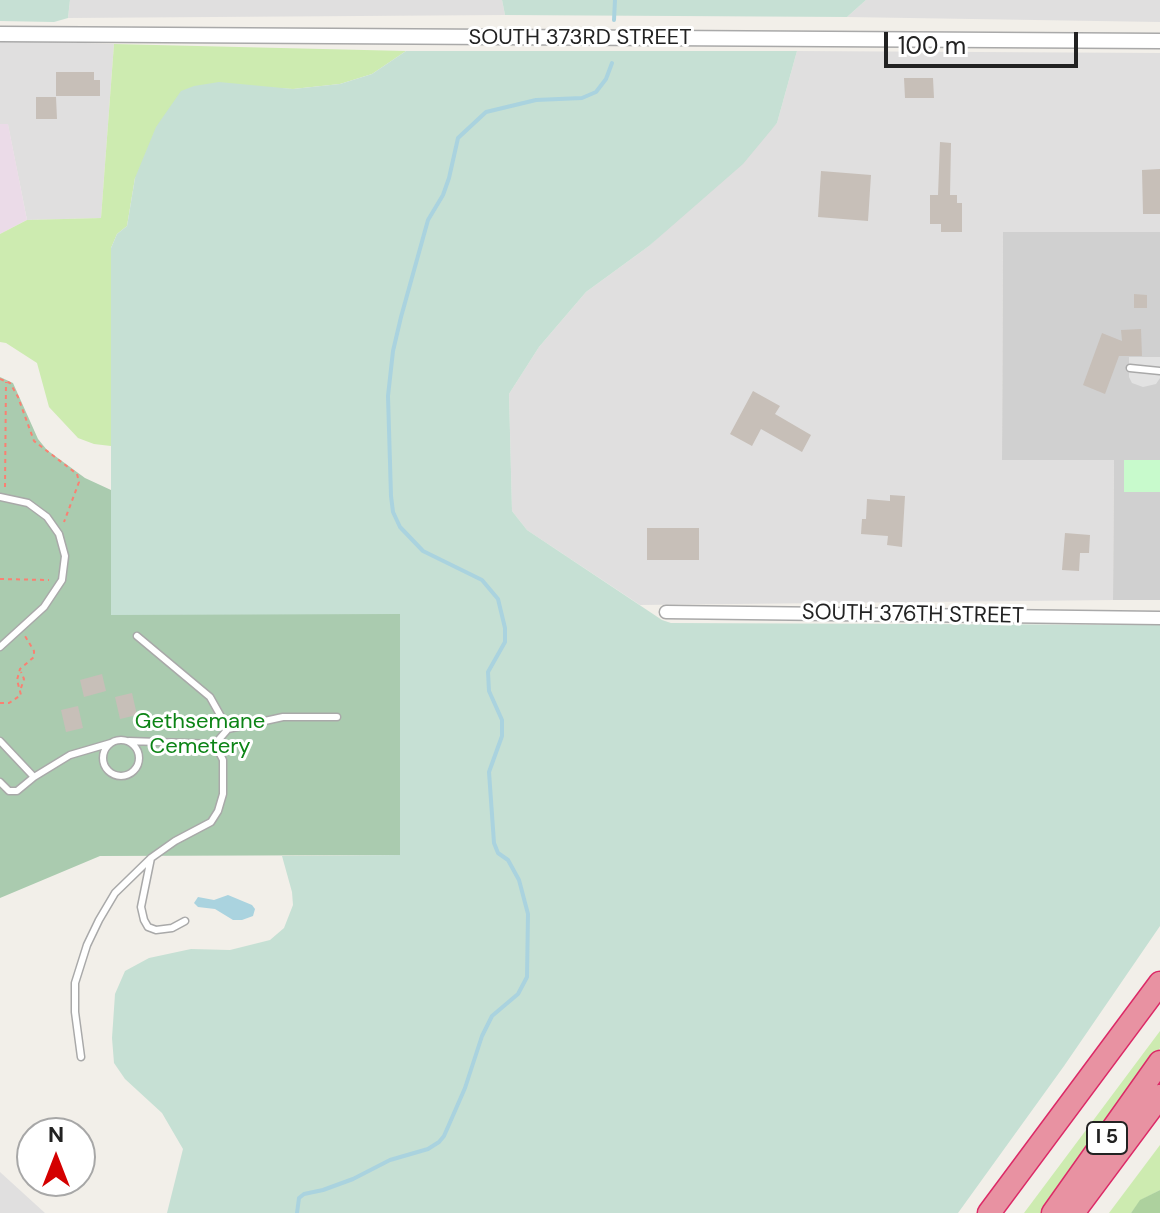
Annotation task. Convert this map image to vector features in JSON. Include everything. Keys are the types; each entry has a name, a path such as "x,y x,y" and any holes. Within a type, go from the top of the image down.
{"highway":[{"name":"I 5","path":"989,1213 1160,983"},
{"name":"I 5","path":"1073,1100 1100,1080 1160,1004"},
{"name":"I 5","path":"1053,1213 1160,1062"},
{"name":"I 5","path":"1073,1213 1160,1096"}],"street":[{"name":"SOUTH 373RD STREET","path":"0,34 1160,41"},
{"name":"SOUTH 376TH STREET","path":"666,612 1160,618"}],"lane":[{"path":"1130,368 1160,371"},
{"path":"0,647 44,607 62,580 65,556 59,534 47,517 28,503 3,497"},
{"path":"137,636 210,697 228,729"},
{"path":"215,744 228,729 283,717 337,717"},
{"path":"0,782 9,791 17,791 70,755 120,740 215,744"},
{"path":"0,741 34,777"},
{"path":"111,743 104,750 103,764 109,772 122,776 131,773 139,761 138,752 129,741"},
{"path":"81,1057 74,998 75,983 87,945 115,893 151,858 206,825 215,816 221,802 224,769 222,754 215,744"},
{"path":"151,858 141,907 144,920 148,927 156,930 172,928 185,921"}],"path":[{"path":"0,379 10,383 18,397 34,441 77,474 79,482 59,534"},
{"path":"3,497 6,382"},
{"path":"0,450 6,452"},
{"path":"0,579 62,580"},
{"path":"19,629 34,651 34,657 20,669 17,680 21,689"},
{"path":"0,703 16,700 21,695 24,679 20,669"}],"shaded area":[{"path":"70,0 502,0 505,15 68,18"},
{"path":"866,0 1160,0 1160,22 847,17"},
{"path":"0,40 114,44 101,218 27,220 8,125 0,124"},
{"path":"797,51 1160,53 1160,232 1003,232 1002,459 1114,460 1113,600 640,605 527,530 512,511 509,394 539,347 586,292 649,246 777,123"},
{"path":"0,124 8,124 27,220 0,234"},
{"path":"1003,232 1160,232 1160,600 1113,600 1114,460 1002,460"},
{"path":"1129,357 1160,357 1160,378 1156,384 1143,387 1132,383"},
{"path":"0,1172 16,1187 16,1197 27,1197 45,1213 0,1213"}],"green space":[{"path":"0,0 70,0 68,18 54,22 0,21"},
{"path":"502,0 866,0 847,17 505,15"},
{"path":"114,44 406,51 372,74 340,84 293,89 260,87 135,178 127,226 117,234 111,248 111,446 78,438 49,407 37,363 0,342 0,234 27,220 101,218"},
{"path":"406,51 797,51 777,123 743,164 649,246 586,292 539,347 509,394 512,511 527,530 671,623 1160,625 1160,926 958,1213 167,1213 183,1149 162,1113 125,1079 114,1063 115,994 125,971 149,958 191,949 230,950 270,940 284,928 293,905 282,856 400,855 400,615 111,615 111,248 117,234 127,226 135,178 156,127 181,91 219,82 293,89 340,84 372,74"},
{"name":"Gethsemane Cemetery","path":"0,377 13,383 38,439 47,450 85,478 111,490 111,615 400,614 400,855 100,856 0,898"},
{"path":"1124,460 1160,460 1160,492 1124,492"},
{"path":"1160,1031 1160,1048 1041,1213 1024,1213"},
{"path":"1160,1145 1160,1190 1141,1200 1131,1213 1109,1213"},
{"path":"1160,1190 1160,1213 1131,1213 1140,1200"}],"water":[{"path":"228,895 252,905 255,909 253,916 233,920 215,909 198,907 194,903 198,897 214,900"}],"building":[{"path":"56,72 94,72 94,80 100,80 100,96 56,96"},
{"path":"904,78 933,78 934,98 905,98"},
{"path":"36,97 56,97 57,119 36,119"},
{"path":"940,142 951,143 950,195 957,195 957,203 962,203 962,232 941,232 941,224 930,224 930,195 938,195"},
{"path":"1160,169 1160,214 1143,214 1142,170"},
{"path":"821,171 871,175 868,221 818,217"},
{"path":"1134,294 1147,295 1147,308 1134,308"},
{"path":"1141,329 1142,356 1119,356 1105,394 1083,385 1102,333 1122,341 1121,330"},
{"path":"753,391 780,406 775,414 811,435 802,452 761,429 752,446 730,434"},
{"path":"890,495 905,496 902,547 887,545 888,536 861,534 867,499 890,501"},
{"path":"647,528 699,528 699,560 647,560"},
{"path":"1065,533 1090,535 1089,553 1080,553 1079,571 1062,570"},
{"path":"102,674 106,691 84,697 80,680"},
{"path":"132,693 137,715 120,719 115,697"},
{"path":"78,706 83,728 66,732 61,710"}],"waterway":[{"path":"614,20 615,0"},
{"path":"297,1213 299,1198 304,1194 353,1179 390,1160 428,1149 439,1142 465,1088 492,1016 518,994 527,977 528,914 519,880 494,843 489,772 502,736 502,720 489,691 488,672 505,642 505,628 498,599 482,580 423,551 400,527 393,512 391,496 388,396 401,317 428,220 443,195 458,138 486,112 536,100 582,98 596,92 606,79 612,63"}]}
